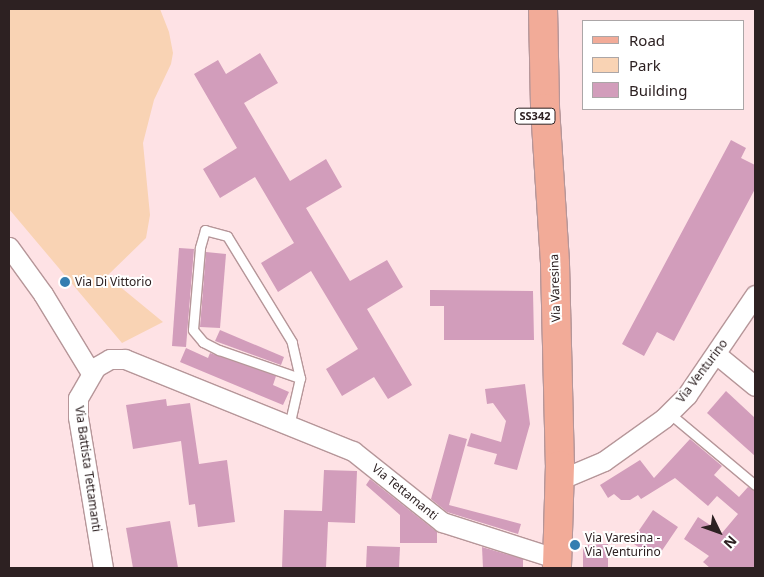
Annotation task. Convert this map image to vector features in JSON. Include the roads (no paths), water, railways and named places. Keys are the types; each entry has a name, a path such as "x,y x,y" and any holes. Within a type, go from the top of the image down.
{"main road":[{"name":"SS342","path":"526,9 527,65 552,223"},
{"name":"Via Varesina","path":"543,9 552,223 559,480 557,564"},
{"name":"SS342","path":"552,223 562,9"}],"street":[{"path":"9,247 43,294 91,373"},
{"name":"Via Venturino","path":"559,480 604,461 669,413 716,354 755,295"},
{"path":"716,354 755,386"},
{"name":"Via Tettamanti","path":"91,373 110,359 125,358 312,436 353,451 442,522 557,564"},
{"name":"Via Battista Tettamanti","path":"91,373 78,398 78,417 103,568"}],"lane":[{"path":"289,426 300,378 292,342 227,236 205,230 200,248 193,330 203,342 219,350 300,378"},
{"path":"669,413 755,485"}],"place":[{"name":"Via Di Vittorio","path":"65,282"},
{"name":"Via Varesina - Via Venturino","path":"575,545"}]}
